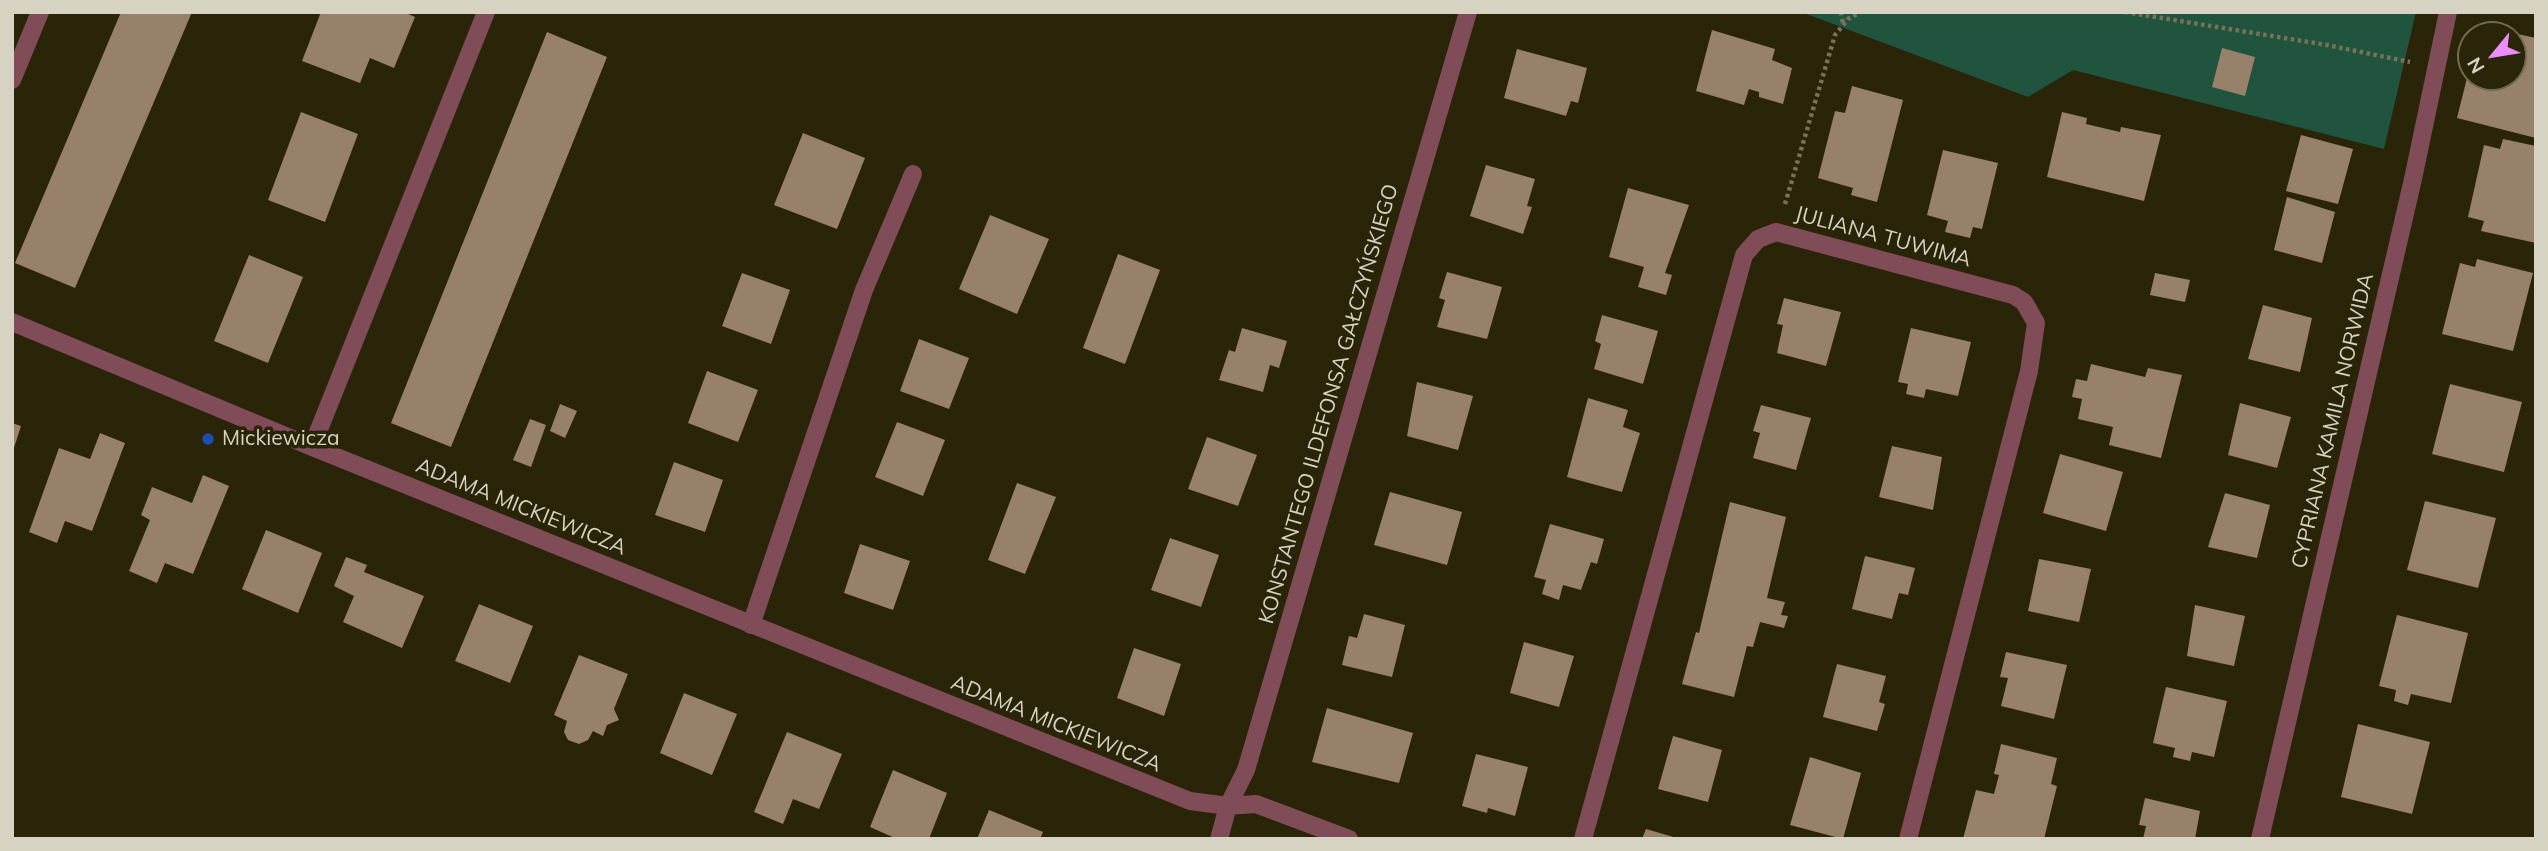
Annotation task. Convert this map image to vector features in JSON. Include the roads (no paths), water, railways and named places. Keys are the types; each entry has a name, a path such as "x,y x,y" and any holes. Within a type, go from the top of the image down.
{"street":[{"path":"12,80 40,12"},
{"path":"312,447 486,12"},
{"name":"KONSTANTEGO ILDEFONSA GAŁCZYŃSKIEGO","path":"1219,839 1228,806 1246,770 1468,12"},
{"name":"CYPRIANA KAMILA NORWIDA","path":"2260,839 2413,179 2448,12"},
{"path":"751,625 864,290 913,174"},
{"name":"JULIANA TUWIMA","path":"1584,839 1744,256 1758,239 1776,232 2013,296 2024,302 2036,323 2029,371 1908,839"},
{"name":"ADAMA MICKIEWICZA","path":"12,322 312,447 1190,801 1228,806 1256,804 1349,839"}],"place":[{"name":"Mickiewicza","path":"208,439"}]}
